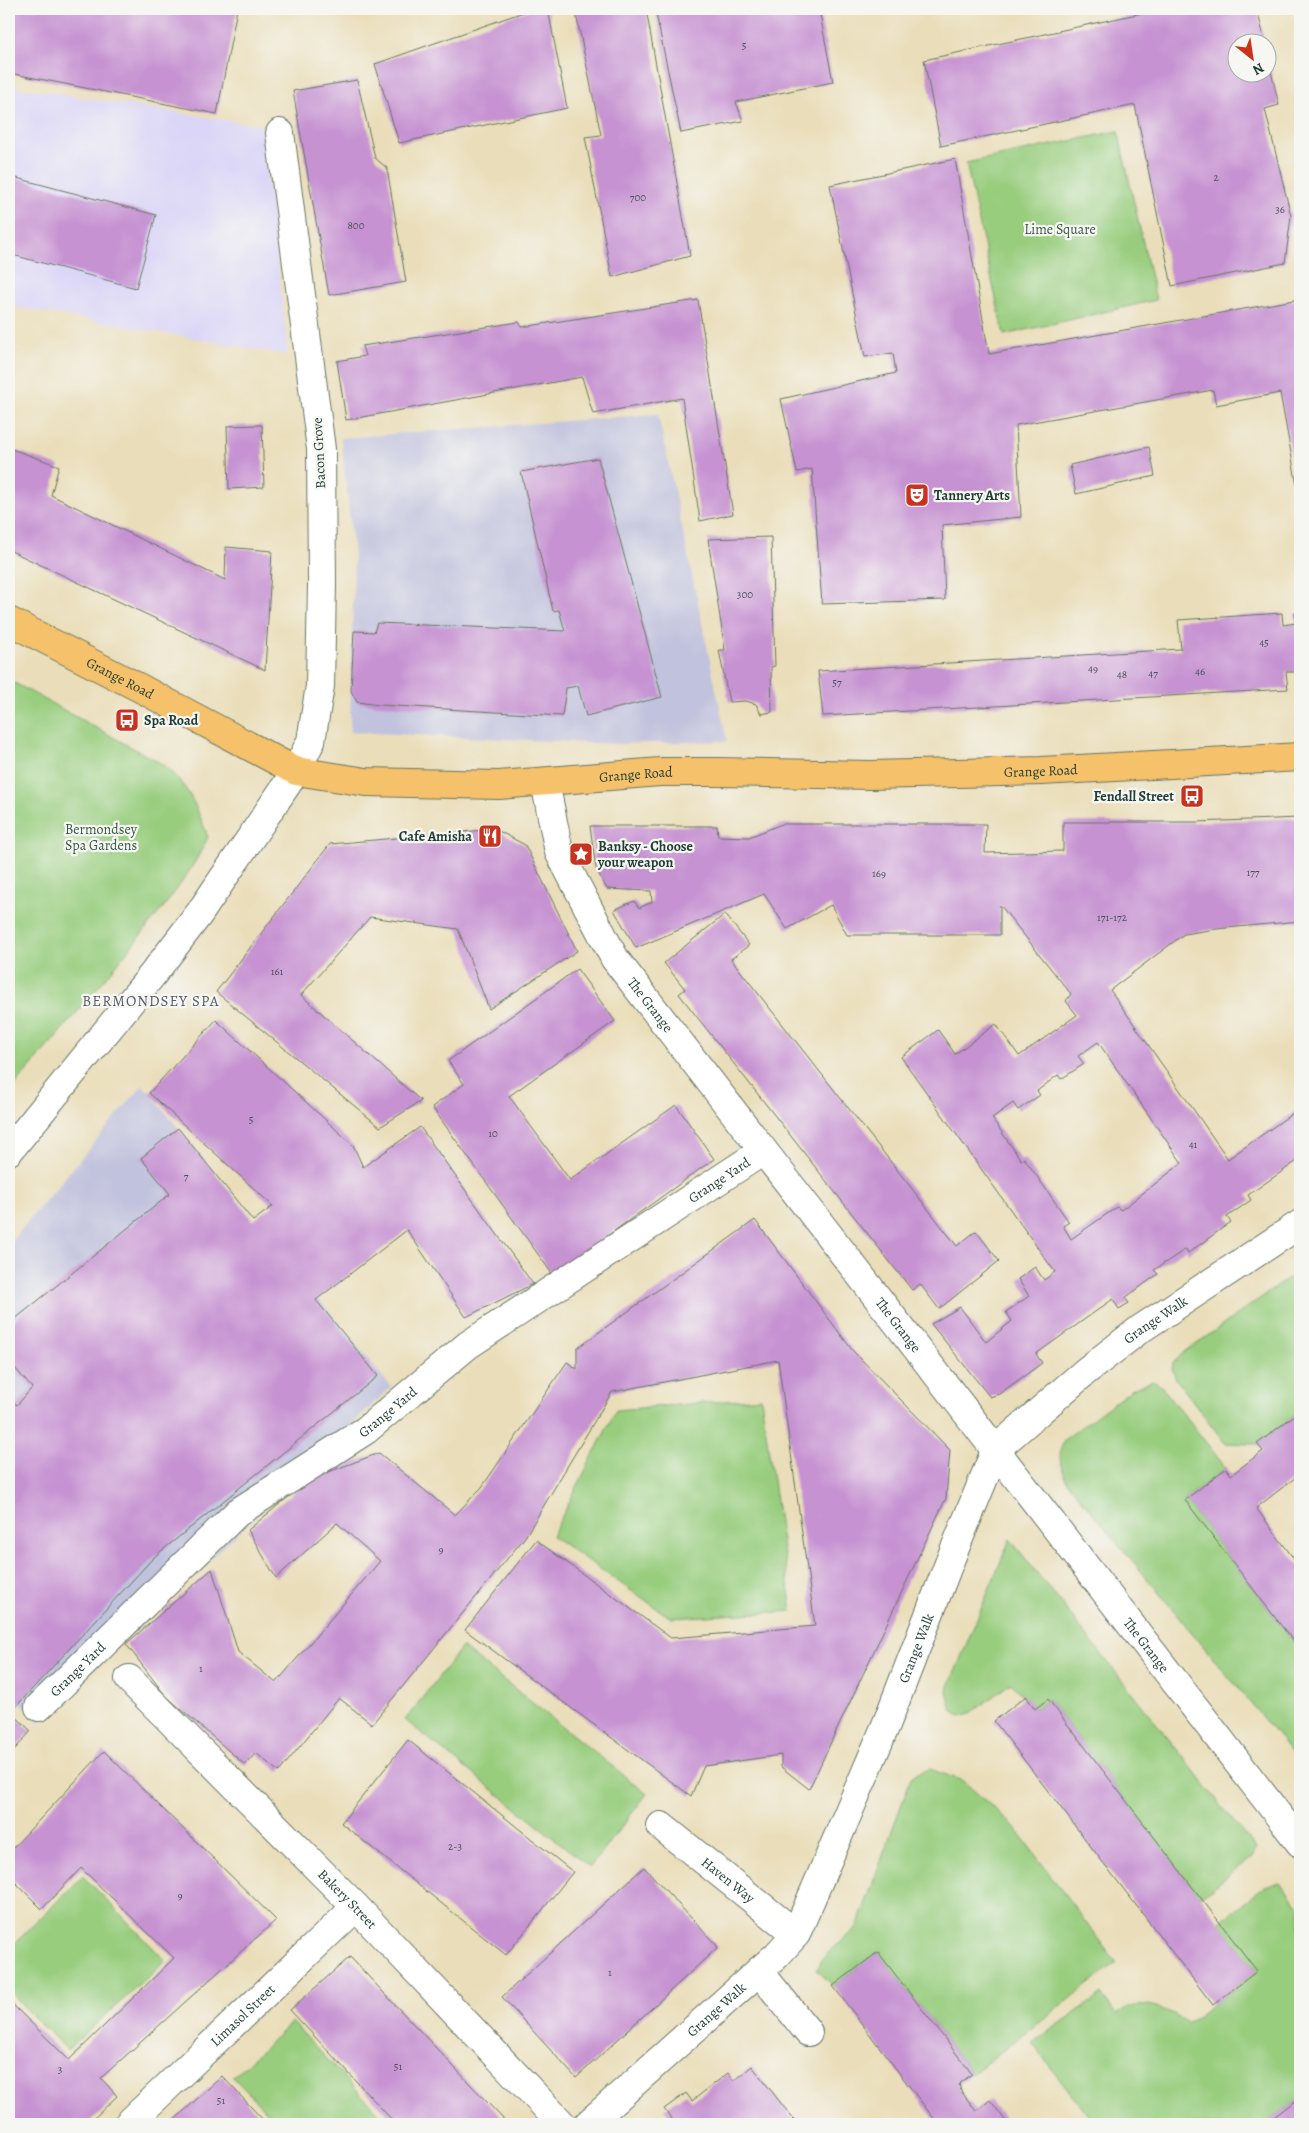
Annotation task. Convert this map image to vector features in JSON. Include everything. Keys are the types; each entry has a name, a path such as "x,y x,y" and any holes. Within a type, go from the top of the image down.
{"main road":[{"name":"Grange Road","path":"9,621 296,771 316,776 384,783 499,785 660,772 870,775 1040,771 1300,757"}],"street":[{"name":"Bacon Grove","path":"280,132 321,449 322,584 320,686 311,742 296,771"},
{"path":"9,1151 153,974 199,914 296,771"},
{"name":"The Grange","path":"545,782 559,852 615,959 1300,1843"},
{"name":"Grange Yard","path":"40,1707 238,1512 366,1430 468,1345 764,1150"},
{"name":"Grange Walk","path":"595,2122 782,1950 796,1934 886,1725 952,1553 996,1449 1086,1371 1139,1330 1300,1224"},
{"name":"Bakery Street","path":"129,1679 356,1907 562,2124"},
{"name":"Haven Way","path":"661,1826 796,1934"},
{"name":"Limasol Street","path":"128,2124 356,1907"},
{"path":"759,1971 808,2032"}],"shaded area":[{"path":"9,86 262,126 288,355 9,306"},
{"path":"658,414 727,741 618,744 350,732 354,557 341,438"},
{"path":"143,1085 391,1387 39,1722 9,1690 9,1244"}],"green space":[{"name":"Lime Square","path":"1118,131 1156,300 1004,335 966,163"},
{"name":"Bermondsey Spa Gardens","path":"9,680 162,764 179,780 191,797 208,837 186,877 168,901 9,1092"},
{"path":"1300,1270 1300,1411 1257,1444 1225,1443 1176,1379 1172,1370 1173,1363 1182,1354"},
{"path":"1153,1381 1162,1387 1226,1468 1185,1500 1300,1650 1300,1763 1068,1483 1063,1472 1060,1456 1065,1439 1131,1390"},
{"path":"761,1398 792,1611 671,1618 552,1536 616,1410"},
{"path":"1010,1539 1256,1849 1252,1858 1200,1897 1048,1699 1035,1709 1011,1683 971,1713 962,1716 952,1710 947,1691"},
{"path":"462,1647 647,1794 590,1867 405,1720"},
{"path":"930,1769 963,1781 1013,1825 1116,1963 972,2074 878,1952 833,1986 817,1970 823,1958 857,1927 911,1778 918,1773"},
{"path":"83,1876 166,1961 67,2050 9,1992 9,1949"},
{"path":"1279,1883 1300,1907 1300,2097 1265,2124 1095,2124 1032,2043 1101,1995 1117,2015 1133,2005 1150,2006 1167,2011 1187,2024 1257,1971 1219,1922 1266,1886"},
{"path":"292,2022 388,2123 279,2124 233,2077"}],"building":[{"path":"9,9 237,9 217,114 9,73"},
{"path":"532,9 548,9 567,108 399,143 375,64"},
{"path":"575,9 646,9 690,256 612,277 585,137 601,135"},
{"path":"655,9 819,9 833,82 736,102 743,121 681,133"},
{"path":"1141,9 1257,9 1263,32 1226,32 1226,82 1274,82 1279,105 1265,109 1291,216 1285,263 1172,286 1135,105 941,146 924,60 1142,13"},
{"path":"357,80 375,158 387,168 406,282 329,295 293,91"},
{"path":"955,159 989,354 1300,299 1300,502 1280,393 1216,405 1213,390 1016,425 1021,517 942,525 945,600 822,604 812,469 797,472 781,399 896,373 893,353 865,357 830,185"},
{"path":"9,176 156,215 136,288 9,254"},
{"path":"698,300 733,514 700,521 682,398 593,414 582,377 346,420 337,361 365,356 362,346 519,322 522,327"},
{"path":"262,425 264,487 229,489 227,426"},
{"path":"1149,447 1155,476 1076,494 1070,465"},
{"path":"9,448 59,466 51,495 225,580 226,547 272,551 265,670 9,550"},
{"path":"598,458 662,697 586,716 578,686 566,688 562,716 357,702 351,691 354,631 374,632 377,623 565,631 559,610 553,611 521,472"},
{"path":"771,537 775,666 771,667 772,712 761,714 756,704 746,701 729,702 719,650 725,650 708,539"},
{"path":"1282,613 1283,625 1296,623 1295,613 1300,613 1300,660 1298,660 1298,672 1286,672 1288,689 823,716 818,671 1181,649 1178,620"},
{"path":"1300,818 1300,921 1184,934 1110,990 1228,1159 1300,1108 1300,1159 1248,1195 1251,1200 1227,1217 1231,1222 1188,1253 1186,1249 1154,1270 1158,1274 1125,1298 1129,1303 1119,1309 1113,1299 1036,1354 1042,1363 999,1394 990,1397 931,1324 960,1307 986,1342 1012,1321 1006,1312 1029,1296 1018,1279 1035,1267 1044,1280 1055,1272 901,1057 938,1030 955,1054 996,1024 1019,1056 1077,1015 1066,1001 1071,994 1000,905 1000,935 847,935 831,905 787,929 764,894 636,948 614,910 634,901 639,908 652,902 651,891 607,889 596,869 590,826 717,826 718,836 749,837 782,824 986,824 985,853 1063,851 1063,822 1197,822","holes":["1098,1042 1182,1163 1121,1210 1117,1207 1071,1239 1063,1226 1069,1222 1024,1158 1021,1160 992,1118 1013,1103 1018,1110 1040,1095 1037,1091 1058,1075 1061,1079 1084,1064 1078,1056"]},
{"path":"495,829 525,845 577,951 489,1009 458,929 370,917 301,995 421,1101 380,1127 216,992 330,844"},
{"path":"725,914 749,945 731,959 957,1246 976,1231 999,1261 939,1309 920,1284 912,1290 679,994 685,989 664,963"},
{"path":"577,969 615,1021 509,1096 570,1180 676,1105 714,1159 553,1275 432,1107 464,1084 448,1061"},
{"path":"216,1020 353,1145 363,1167 420,1127 533,1284 466,1317 407,1230 316,1300 378,1376 154,1557 11,1712 31,1731 9,1756 9,1399 17,1405 32,1388 9,1361 9,1324 170,1194 141,1158 178,1128 253,1221 273,1206 149,1093"},
{"path":"755,1220 853,1351 950,1450 946,1498 809,1789 781,1767 781,1755 704,1766 691,1796 465,1630 536,1540 671,1638 815,1626 778,1360 612,1392 525,1537 372,1724 339,1698 279,1772 256,1753 245,1765 165,1695 126,1644 212,1569 238,1652 276,1683 380,1561 337,1523 276,1578 248,1530 310,1479 379,1453 455,1515 482,1487 567,1362 577,1369 577,1348"},
{"path":"1300,1411 1300,1474 1256,1508 1300,1567 1300,1650 1185,1500 1226,1468 1231,1475 1263,1451 1257,1444"},
{"path":"1026,1696 1035,1709 1048,1699 1257,1971 1213,2005 994,1721"},
{"path":"408,1740 573,1872 506,1955 341,1823"},
{"path":"104,1751 276,1920 101,2078 117,2096 88,2124 9,2124 9,2001 69,2060 174,1958 81,1868 42,1909 14,1881 9,1887 9,1852"},
{"path":"644,1867 718,1947 576,2078 502,1997"},
{"path":"878,1952 972,2074 959,2084 961,2091 976,2111 990,2100 1008,2124 938,2124 833,1986"},
{"path":"350,1957 506,2122 504,2124 396,2124 290,2010"},
{"path":"752,2066 794,2120 790,2124 676,2124 664,2109 686,2093 692,2101 728,2073 734,2081"},
{"path":"222,2076 267,2124 171,2123"},
{"path":"1300,2097 1300,2124 1265,2124"}],"place":[{"name":"Tannery Arts","path":"917,495"},
{"name":"Spa Road","path":"127,720"},
{"name":"Fendall Street","path":"1192,796"},
{"name":"Cafe Amisha","path":"490,836"},
{"name":"Banksy - Choose your weapon","path":"581,854"}],"district":[{"name":"BERMONDSEY SPA","path":"151,1001"}]}
